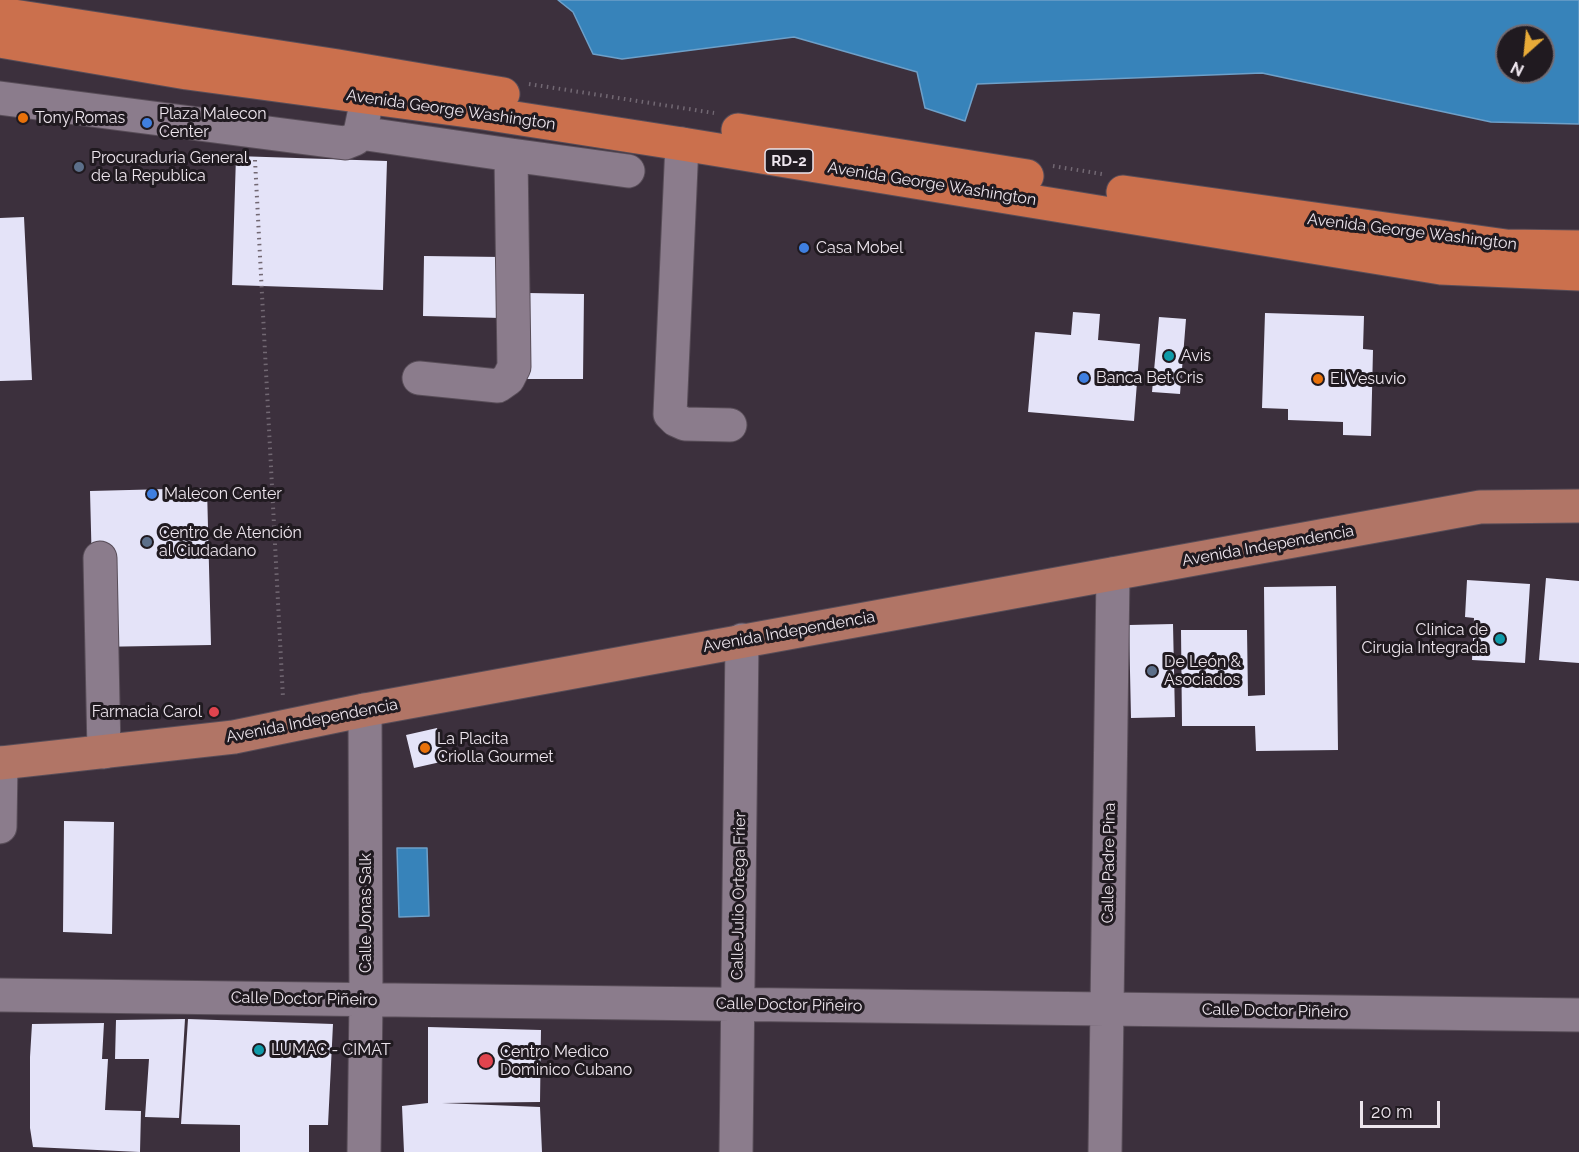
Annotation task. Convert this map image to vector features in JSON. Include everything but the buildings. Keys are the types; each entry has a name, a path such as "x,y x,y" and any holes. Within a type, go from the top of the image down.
{"highway":[{"name":"Avenida George Washington","path":"0,14 1164,199 1506,246 1579,247"},
{"name":"Avenida George Washington","path":"0,41 188,73 682,144 1441,268 1579,274"}],"main road":[{"name":"Avenida Independencia","path":"1,763 234,737 365,710 742,640 1480,507 1579,506"}],"street":[{"path":"0,98 345,143 355,139 360,133 367,97"},
{"path":"360,133 628,171"},
{"path":"682,144 669,414 685,424 730,425"},
{"path":"419,378 498,386 508,379 514,367 511,155"},
{"path":"100,558 104,752"},
{"name":"Calle Padre Pina","path":"1105,1152 1113,574"},
{"name":"Calle Julio Ortega Frier","path":"736,1152 742,640"},
{"name":"Calle Jonas Salk","path":"364,1152 365,710"},
{"path":"0,827 1,763"},
{"name":"Calle Doctor Piñeiro","path":"0,995 1579,1015"}],"path":[{"path":"254,132 284,727"}],"water":[{"path":"558,0 1579,0 1579,124 1491,122 1262,73 977,84 965,121 925,108 917,72 794,37 622,59 593,54 573,12"},
{"path":"397,848 427,848 429,916 399,917"}],"place":[{"name":"Tony Romas","path":"23,118"},
{"name":"Plaza Malecon Center","path":"147,123"},
{"name":"Procuraduria General de la Republica","path":"79,167"},
{"name":"Casa Mobel","path":"804,248"},
{"name":"Avis","path":"1169,356"},
{"name":"Banca Bet Cris","path":"1084,378"},
{"name":"El Vesuvio","path":"1318,379"},
{"name":"Malecon Center","path":"152,494"},
{"name":"Centro de Atención al Ciudadano","path":"147,542"},
{"name":"Clinica de Cirugia Integrada","path":"1500,639"},
{"name":"De León & Asociados","path":"1152,671"},
{"name":"Farmacia Carol","path":"214,712"},
{"name":"La Placita Criolla Gourmet","path":"425,748"},
{"name":"LUMAC - CIMAT","path":"259,1050"},
{"name":"Centro Medico Dominico Cubano","path":"486,1061"}]}
